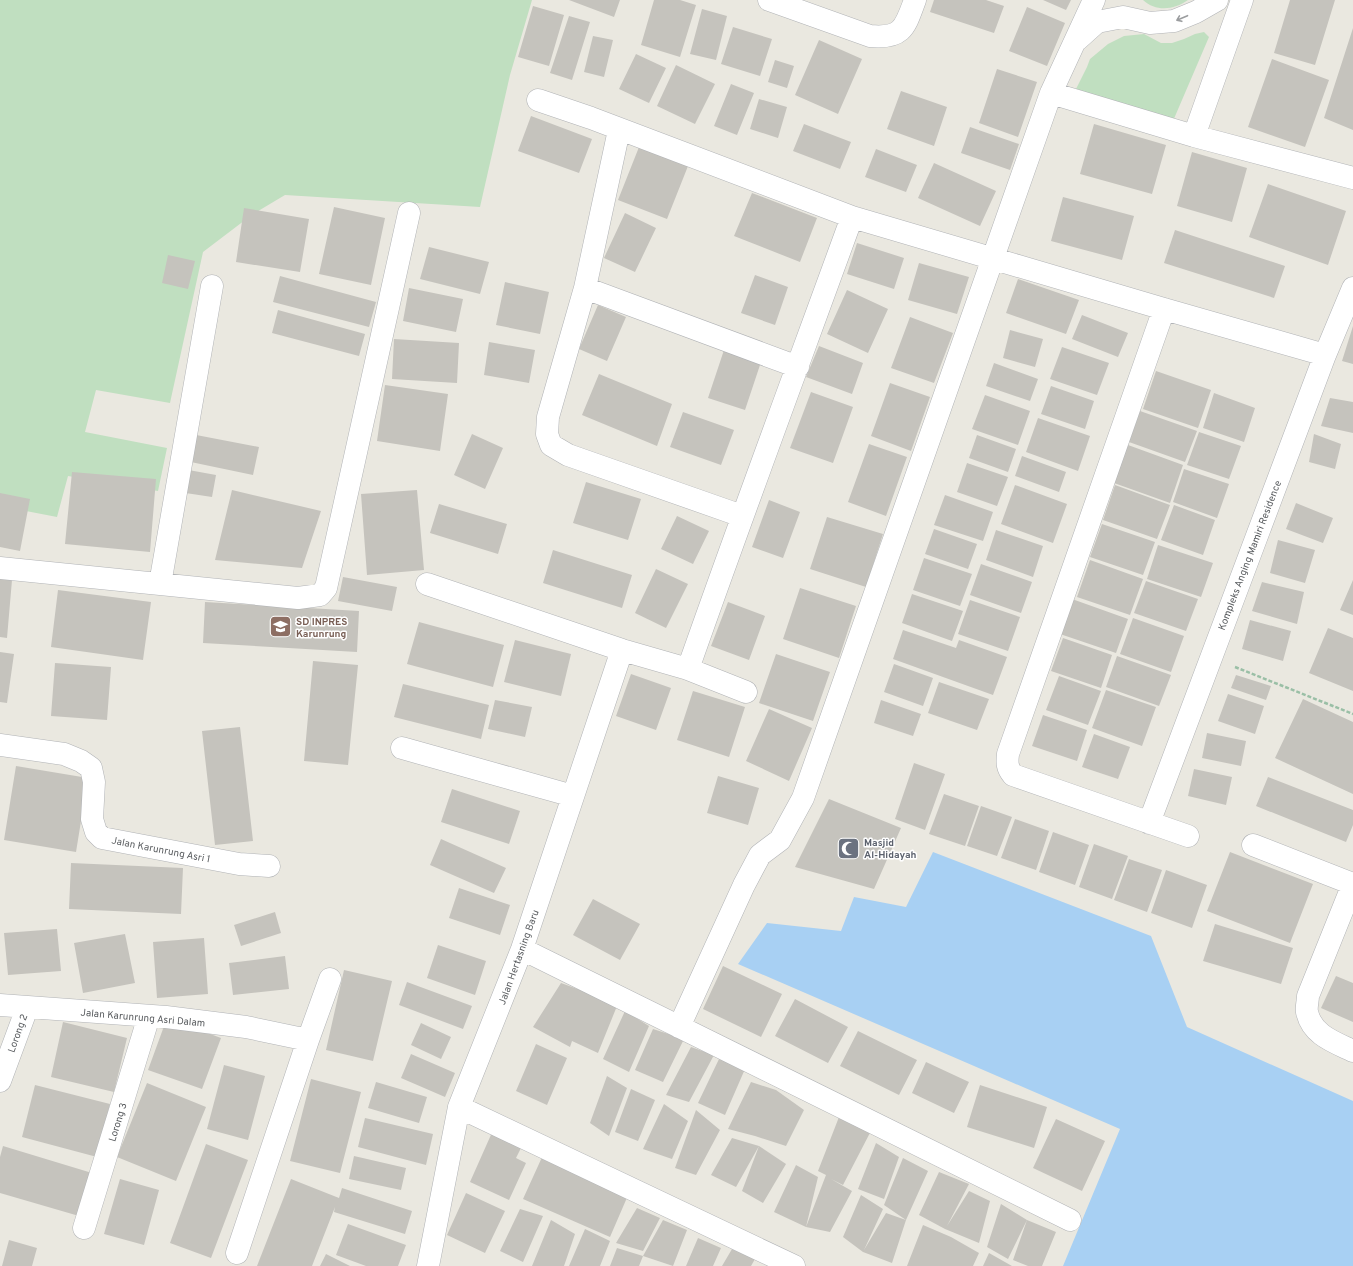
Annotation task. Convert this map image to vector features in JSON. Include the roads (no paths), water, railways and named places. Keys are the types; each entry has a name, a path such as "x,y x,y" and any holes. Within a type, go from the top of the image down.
{"street":[{"path":"769,0 870,36 881,37 893,36 900,31 907,22 915,0"},
{"path":"679,1027 744,885 760,855 780,840 802,798 1051,93 1094,0"},
{"path":"1074,42 1097,22 1123,17 1150,23 1174,21 1196,12 1217,0"},
{"path":"1194,136 1242,0"},
{"path":"1051,93 1194,136 1353,178"},
{"path":"538,100 852,217 1164,310 1325,355"},
{"path":"620,130 585,288 548,417 547,434 551,445 568,455 742,516"},
{"path":"0,568 298,598 320,595 326,588 409,213"},
{"path":"688,669 742,516 852,217"},
{"path":"160,584 212,286"},
{"path":"585,288 798,367"},
{"name":"Kompleks Anging Mamiri Residence","path":"1149,823 1325,355 1353,288"},
{"path":"1164,310 1007,760 1007,766 1013,775 1188,836"},
{"path":"427,584 622,650 688,669 746,692"},
{"name":"Jalan Hertasning Baru","path":"428,1266 459,1107 522,949 622,650"},
{"name":"Jalan Karunrung Asri 1","path":"0,745 64,754 81,761 91,768 94,782 92,819 96,832 102,838 239,864 269,866"},
{"path":"402,748 573,796"},
{"path":"1253,845 1353,884 1308,996 1306,1011 1311,1023 1318,1033 1353,1051"},
{"path":"522,949 1070,1220"},
{"path":"237,1253 308,1040 330,979"},
{"name":"Jalan Karunrung Asri Dalam","path":"0,1006 166,1017 246,1027 308,1040"},
{"name":"Lorong 2","path":"0,1081 27,1008"},
{"name":"Lorong 3","path":"84,1228 149,1016"},
{"path":"459,1107 794,1266"}],"water":[{"path":"933,852 1151,936 1187,1027 1353,1101 1353,1266 1063,1266 1120,1129 738,964 767,923 841,931 854,897 906,907"}],"place":[{"name":"SD INPRES Karunrung","path":"281,627"},
{"name":"Masjid Al-Hidayah","path":"848,848"}]}
